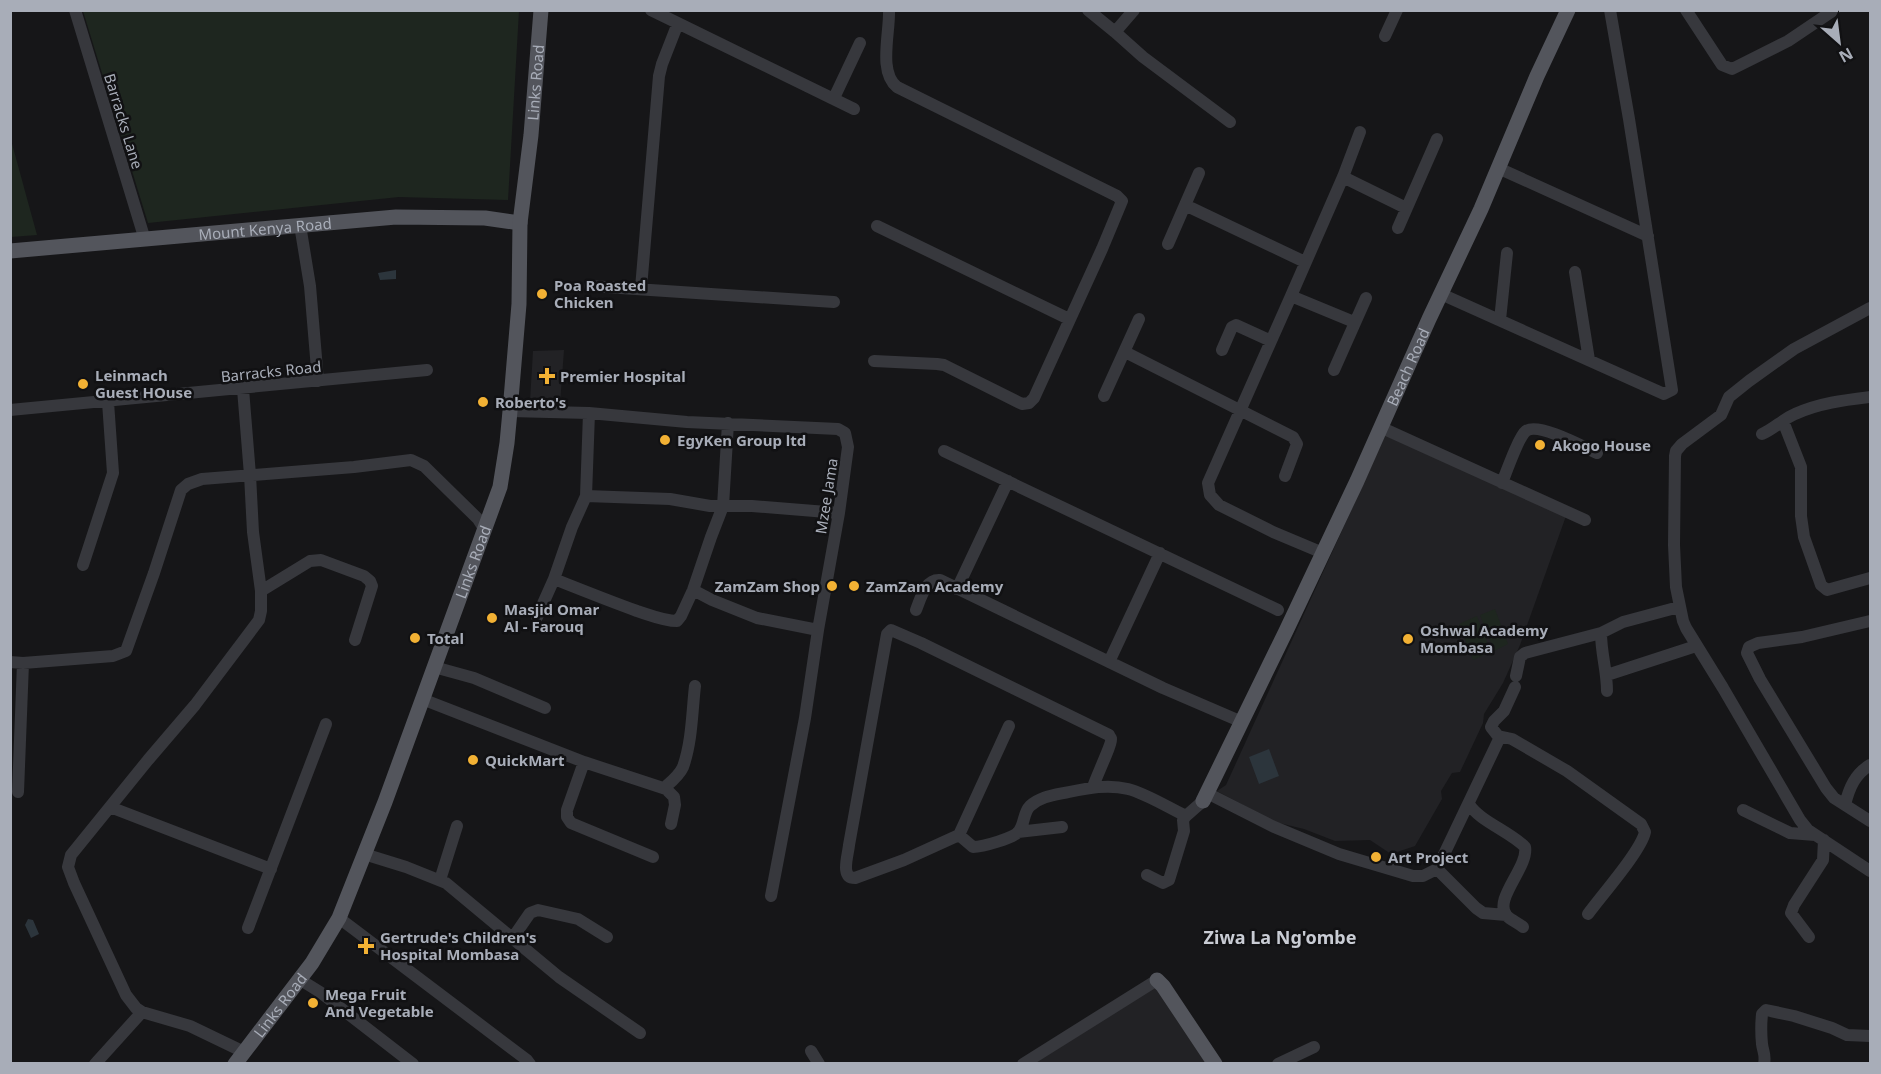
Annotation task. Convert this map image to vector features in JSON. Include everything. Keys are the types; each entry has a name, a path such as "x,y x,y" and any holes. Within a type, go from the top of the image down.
{"main road":[{"name":"Links Road","path":"240,1058 312,963 339,918 500,487 510,411 519,304 520,223 531,135 541,10"},
{"name":"Beach Road","path":"1205,797 1323,553 1481,209 1537,76 1568,10"},
{"name":"Mount Kenya Road","path":"10,251 396,217 485,218 520,223"},
{"path":"1157,980 1215,1064"}],"street":[{"name":"Barracks Lane","path":"75,10 145,240"},
{"path":"651,10 854,109"},
{"path":"874,361 944,366 1025,404 1034,398 1122,204 1121,198 891,83 886,64 889,10"},
{"path":"1088,10 1143,57 1230,122"},
{"path":"1115,32 1134,10"},
{"path":"1385,36 1397,10"},
{"path":"1441,294 1664,394 1672,390 1610,10"},
{"path":"1686,10 1722,65 1732,69 1788,40 1834,10"},
{"path":"641,288 659,76 678,23"},
{"path":"834,98 860,43"},
{"path":"1323,553 1273,532 1216,502 1210,495 1208,480 1291,297 1360,132"},
{"path":"1398,228 1437,139"},
{"path":"1498,168 1648,236"},
{"path":"1168,244 1199,173"},
{"path":"1342,177 1406,208"},
{"path":"1185,205 1305,262"},
{"path":"300,225 310,286 318,381"},
{"path":"878,225 1069,319"},
{"path":"1500,320 1507,253"},
{"path":"1575,272 1588,360"},
{"path":"590,286 834,302"},
{"path":"1291,297 1354,322"},
{"path":"1334,370 1366,298"},
{"path":"1870,308 1794,349 1749,381 1729,397 1721,416 1678,447 1675,456 1674,545 1676,587 1679,607 1686,628 1802,824 1870,871"},
{"path":"1104,396 1139,319"},
{"path":"1222,350 1232,327 1236,325 1271,341"},
{"path":"1125,352 1295,439 1296,449 1285,476"},
{"name":"Barracks Road","path":"10,410 427,370"},
{"path":"240,1058 190,1026 142,1012 136,1008 126,994 68,867 72,855 195,705 251,633 260,616 261,591 253,532 243,388"},
{"path":"1762,434 1795,414 1830,403 1870,397"},
{"path":"83,565 112,473 108,402"},
{"name":"Mzee Jama","path":"510,411 842,430 847,437 848,447 839,513 805,718 771,896"},
{"path":"537,617 586,496 590,414"},
{"path":"1783,421 1801,467 1801,516 1804,537 1821,585 1827,590 1870,578"},
{"path":"554,579 602,599 677,621 693,590 723,506 728,423"},
{"path":"1380,427 1585,520"},
{"path":"1502,483 1523,434 1530,429 1544,430 1597,453"},
{"path":"944,451 1278,610"},
{"path":"18,792 17,663 113,656 126,651 181,490 188,484 202,479 354,467 406,460 417,462 432,473 478,519 485,530"},
{"path":"957,589 1008,482"},
{"path":"586,496 670,499 710,506 752,506 839,513"},
{"path":"1109,662 1160,553"},
{"path":"261,591 315,560 321,560 364,576 372,586 355,640"},
{"path":"916,610 929,583 932,580 940,580 1109,662 1224,716 1242,722"},
{"path":"693,590 757,618 818,630"},
{"path":"1588,914 1644,837 1641,824 1567,771 1512,739 1500,737 1492,730 1492,724 1504,711 1516,682 1520,657 1525,653 1601,633 1623,622 1679,607"},
{"path":"1870,621 1802,637 1758,643 1749,647 1747,653 1760,679 1826,788 1834,798 1870,821"},
{"path":"1009,726 960,835 904,860 855,878 846,875 880,668 887,634 891,630 1108,735 1111,740 1110,746 1096,775 1093,787"},
{"path":"1601,633 1607,692"},
{"path":"1607,675 1696,646"},
{"path":"434,667 474,678 546,708"},
{"path":"664,788 675,779 682,768 690,736 694,686"},
{"path":"422,699 584,762 664,788 674,796 675,805 671,824"},
{"path":"248,928 326,724"},
{"path":"1148,875 1163,883 1169,880 1184,831 1183,820 1205,797 1339,854 1413,876 1423,876 1437,868 1500,737"},
{"path":"584,762 567,810 568,819 571,823 653,857"},
{"path":"1845,805 1854,780 1862,770 1870,765"},
{"path":"1018,832 1026,811 1035,802 1050,795 1093,787 1125,788 1186,816"},
{"path":"1469,804 1476,814 1525,847 1525,859 1504,899 1503,908 1506,915"},
{"path":"110,807 271,869"},
{"path":"1743,810 1790,832 1820,837"},
{"path":"440,880 457,826"},
{"path":"960,835 970,846 977,847 1018,832 1062,827"},
{"path":"1809,937 1791,913 1823,860 1820,837"},
{"path":"364,854 406,867 451,886 559,977 640,1033"},
{"path":"1437,868 1483,913 1506,915 1523,927"},
{"path":"512,939 530,913 538,910 578,919 607,938"},
{"path":"339,918 530,1064"},
{"path":"299,980 320,992 413,1064"},
{"path":"1023,1064 1157,980"},
{"path":"1764,1064 1766,1054 1762,1047 1761,1022 1762,1014 1766,1010 1832,1028 1841,1034 1870,1036"},
{"path":"96,1064 142,1012"},
{"path":"1278,1064 1314,1047"},
{"path":"811,1051 819,1064"}],"shaded area":[{"path":"83,11 519,11 508,200 399,197 148,223"},
{"path":"11,140 37,235 11,237"},
{"path":"396,270 396,279 380,280 378,273"},
{"name":"Premier Hospital","path":"564,350 560,404 530,401 533,351"},
{"name":"Oshwal Academy Mombasa","path":"1386,434 1566,516 1520,645 1503,683 1484,714 1483,723 1460,772 1452,773 1441,791 1442,799 1415,846 1391,854 1370,840 1335,841 1304,829 1275,822 1217,791 1226,785"},
{"path":"1495,609 1508,644 1494,651 1480,615"},
{"path":"1477,616 1491,652 1473,660 1459,624"},
{"path":"1269,749 1279,776 1259,784 1249,757"},
{"path":"28,919 33,920 39,934 31,938 25,925"},
{"path":"1155,983 1209,1064 1027,1064"}],"place":[{"name":"Poa Roasted Chicken","path":"542,294"},
{"name":"Premier Hospital","path":"547,376"},
{"name":"Leinmach Guest HOuse","path":"83,384"},
{"name":"Roberto's","path":"483,402"},
{"name":"EgyKen Group ltd","path":"665,440"},
{"name":"Akogo House","path":"1540,445"},
{"name":"ZamZam Shop","path":"832,586"},
{"name":"ZamZam Academy","path":"854,586"},
{"name":"Masjid Omar Al - Farouq","path":"492,618"},
{"name":"Total","path":"415,638"},
{"name":"Oshwal Academy Mombasa","path":"1408,639"},
{"name":"QuickMart","path":"473,760"},
{"name":"Art Project","path":"1376,857"},
{"name":"Gertrude's Children's Hospital Mombasa","path":"366,946"},
{"name":"Mega Fruit And Vegetable","path":"313,1003"}],"district":[{"name":"Ziwa La Ng'ombe","path":"1280,937"}]}
